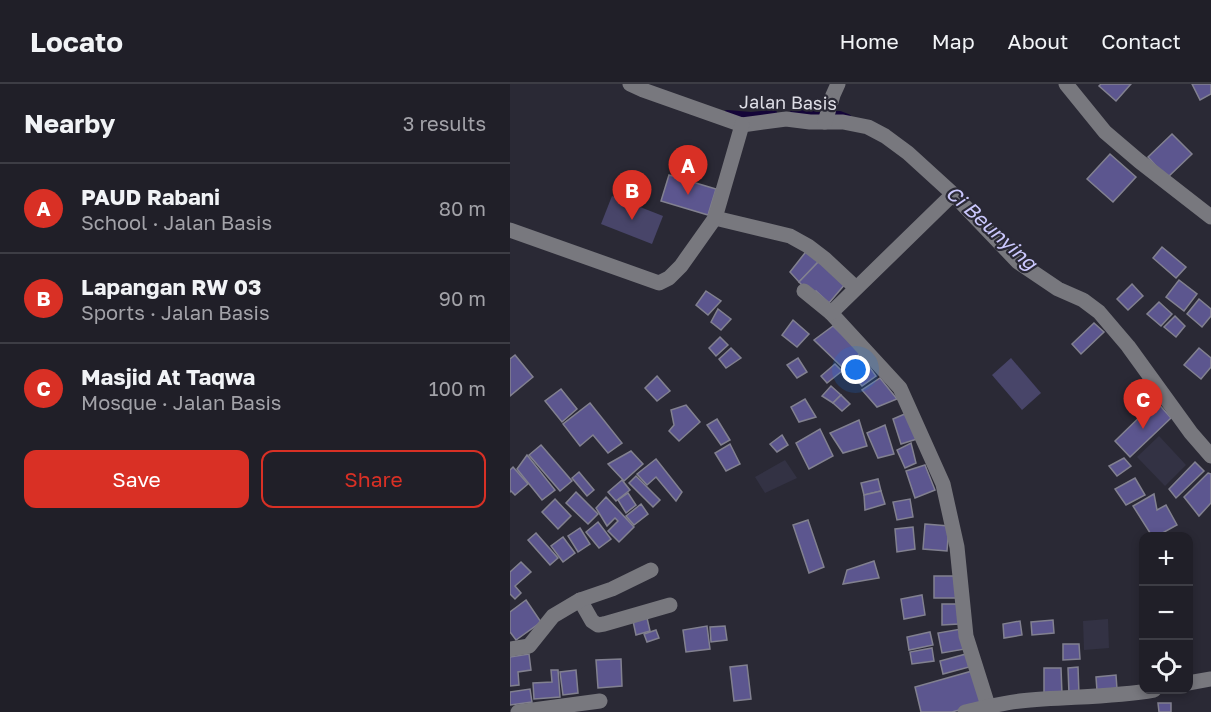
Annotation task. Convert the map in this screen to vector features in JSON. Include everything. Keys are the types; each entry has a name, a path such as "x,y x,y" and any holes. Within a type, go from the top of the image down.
{"street":[{"name":"Jalan Basis","path":"630,84 742,125 786,118 810,122 843,122 868,127 885,136 908,153 953,194 1018,262 1058,289 1083,300 1099,312 1128,346 1191,433 1211,456"},
{"path":"825,122 838,84"},
{"path":"1066,84 1105,132 1211,217"},
{"path":"510,230 659,283 669,278 681,266 715,218 742,125"},
{"path":"831,313 953,194"},
{"path":"715,218 790,236 825,259 856,288"},
{"path":"804,291 831,313 900,388 943,484 957,547 966,636 989,709"},
{"path":"510,649 529,646 553,616 580,600 612,589 651,570"},
{"path":"580,600 592,621 598,625 670,605"},
{"path":"1193,682 1211,679"},
{"path":"965,712 989,709 1019,701 1139,692"},
{"path":"518,712 600,701"}],"shaded area":[{"path":"612,196 663,216 652,244 601,224"},
{"path":"1011,358 1041,393 1022,410 992,375"},
{"path":"1159,436 1186,465 1165,486 1137,457"},
{"path":"785,460 797,478 765,493 755,477"},
{"path":"1108,619 1109,648 1084,650 1083,621"}],"building":[{"path":"1101,84 1131,84 1116,101 1099,86"},
{"path":"1192,84 1211,84 1211,94 1200,100"},
{"path":"1172,134 1192,154 1167,178 1148,157"},
{"path":"1110,154 1136,177 1113,202 1087,179"},
{"path":"669,175 716,189 708,215 661,201"},
{"path":"1162,247 1186,267 1176,278 1153,258"},
{"path":"808,249 820,260 799,282 790,272"},
{"path":"820,260 846,283 829,303 816,291 811,294 799,282"},
{"path":"1179,280 1197,294 1184,311 1166,297"},
{"path":"1132,284 1143,296 1128,310 1117,299"},
{"path":"706,291 721,301 708,315 696,305"},
{"path":"1199,299 1211,309 1211,316 1202,327 1187,314"},
{"path":"1159,302 1172,314 1161,326 1147,314"},
{"path":"718,309 731,319 721,330 711,322"},
{"path":"1175,316 1185,326 1176,337 1164,327"},
{"path":"793,320 809,334 797,347 782,335"},
{"path":"1094,323 1104,332 1081,354 1072,344"},
{"path":"833,326 861,353 842,367 814,340"},
{"path":"720,337 728,345 716,356 709,348"},
{"path":"731,348 741,358 726,368 719,359"},
{"path":"1199,348 1211,358 1211,367 1201,379 1184,365"},
{"path":"515,355 533,377 510,396 510,359"},
{"path":"798,358 807,372 797,378 787,365"},
{"path":"863,358 876,376 862,386 848,370"},
{"path":"835,364 842,371 827,383 821,376"},
{"path":"657,376 670,391 657,401 645,388"},
{"path":"880,378 897,399 877,407 862,390"},
{"path":"831,386 841,395 833,403 822,396"},
{"path":"561,389 577,409 562,422 545,401"},
{"path":"841,395 850,404 842,411 833,403"},
{"path":"805,399 816,417 799,422 791,407"},
{"path":"1156,401 1171,418 1130,457 1115,441"},
{"path":"590,403 622,443 608,453 593,435 580,446 563,424"},
{"path":"686,405 700,422 679,441 669,431 674,425 671,410"},
{"path":"907,413 917,439 901,444 893,419"},
{"path":"717,419 730,440 721,445 707,425"},
{"path":"859,420 867,446 843,453 830,433"},
{"path":"885,425 894,454 878,458 867,433"},
{"path":"820,429 833,456 809,469 796,443"},
{"path":"782,435 788,445 777,452 770,444"},
{"path":"911,443 916,463 905,468 897,450"},
{"path":"730,444 740,464 726,471 715,453"},
{"path":"541,445 572,481 560,491 529,455"},
{"path":"631,451 643,464 624,481 608,464"},
{"path":"527,455 555,490 542,500 517,469"},
{"path":"1124,458 1131,466 1117,476 1109,466"},
{"path":"656,459 682,492 676,501 656,477 647,485 637,474"},
{"path":"1195,462 1204,471 1176,498 1169,489"},
{"path":"925,465 935,490 915,498 906,471"},
{"path":"513,467 528,484 515,495 510,492 510,470"},
{"path":"579,472 594,490 587,496 572,478"},
{"path":"1208,473 1211,474 1211,503 1199,516 1184,497"},
{"path":"636,476 660,500 653,507 629,483"},
{"path":"1135,478 1145,495 1126,505 1115,489"},
{"path":"878,479 881,491 864,495 861,483"},
{"path":"622,480 630,490 616,501 608,492"},
{"path":"881,491 885,504 865,510 864,495"},
{"path":"576,492 598,514 588,524 566,503"},
{"path":"628,493 636,505 626,513 618,500"},
{"path":"1154,494 1157,510 1166,505 1177,525 1164,532 1149,532 1133,506"},
{"path":"606,497 634,527 619,542 608,531 618,521 615,518 607,526 596,508"},
{"path":"555,499 571,516 558,529 542,512"},
{"path":"910,499 913,517 897,520 893,502"},
{"path":"641,504 648,514 634,525 626,516"},
{"path":"808,520 824,567 809,573 793,525"},
{"path":"598,522 611,539 599,548 586,532"},
{"path":"925,524 949,526 947,551 923,549"},
{"path":"913,527 915,549 897,552 895,529"},
{"path":"580,528 590,544 578,552 568,536"},
{"path":"536,533 558,558 550,565 528,540"},
{"path":"563,537 575,553 563,562 551,546"},
{"path":"874,561 879,578 843,584 847,570"},
{"path":"521,562 531,572 515,586 521,593 515,599 510,594 510,572"},
{"path":"934,576 957,576 957,598 934,598"},
{"path":"922,595 925,615 904,619 901,599"},
{"path":"526,600 541,622 516,640 510,632 510,612"},
{"path":"942,604 959,604 959,624 942,625"},
{"path":"647,618 650,631 636,635 633,621"},
{"path":"1053,620 1054,633 1032,635 1031,622"},
{"path":"1020,621 1022,635 1004,638 1003,624"},
{"path":"707,626 710,649 686,652 683,630"},
{"path":"725,626 727,640 711,642 710,627"},
{"path":"961,629 965,649 942,653 938,633"},
{"path":"656,630 659,638 647,642 644,634"},
{"path":"930,632 933,645 909,650 907,637"},
{"path":"1063,644 1079,644 1080,659 1063,660"},
{"path":"932,648 934,661 912,664 910,652"},
{"path":"529,654 531,670 518,672 519,685 510,686 510,657"},
{"path":"966,654 969,667 943,674 940,661"},
{"path":"621,659 622,686 598,688 596,660"},
{"path":"747,665 751,699 734,701 730,667"},
{"path":"1078,667 1079,694 1069,694 1068,668"},
{"path":"1044,668 1061,668 1062,694 1044,695"},
{"path":"551,670 558,670 560,697 534,699 533,683 552,682"},
{"path":"576,670 578,693 563,695 560,672"},
{"path":"972,671 981,704 952,712 921,712 915,687"},
{"path":"1116,675 1117,689 1097,691 1096,677"},
{"path":"530,689 532,702 510,705 510,692"},
{"path":"1158,703 1171,703 1171,712 1159,712"}],"waterway":[{"name":"Ci Beunying","path":"727,113 751,115 774,113"},
{"name":"Ci Beunying","path":"793,113 840,114 848,117"}],"place":[{"name":"PAUD Rabani","path":"688,195"},
{"name":"Lapangan RW 03","path":"632,220"},
{"name":"Masjid At Taqwa","path":"1143,429"}]}
